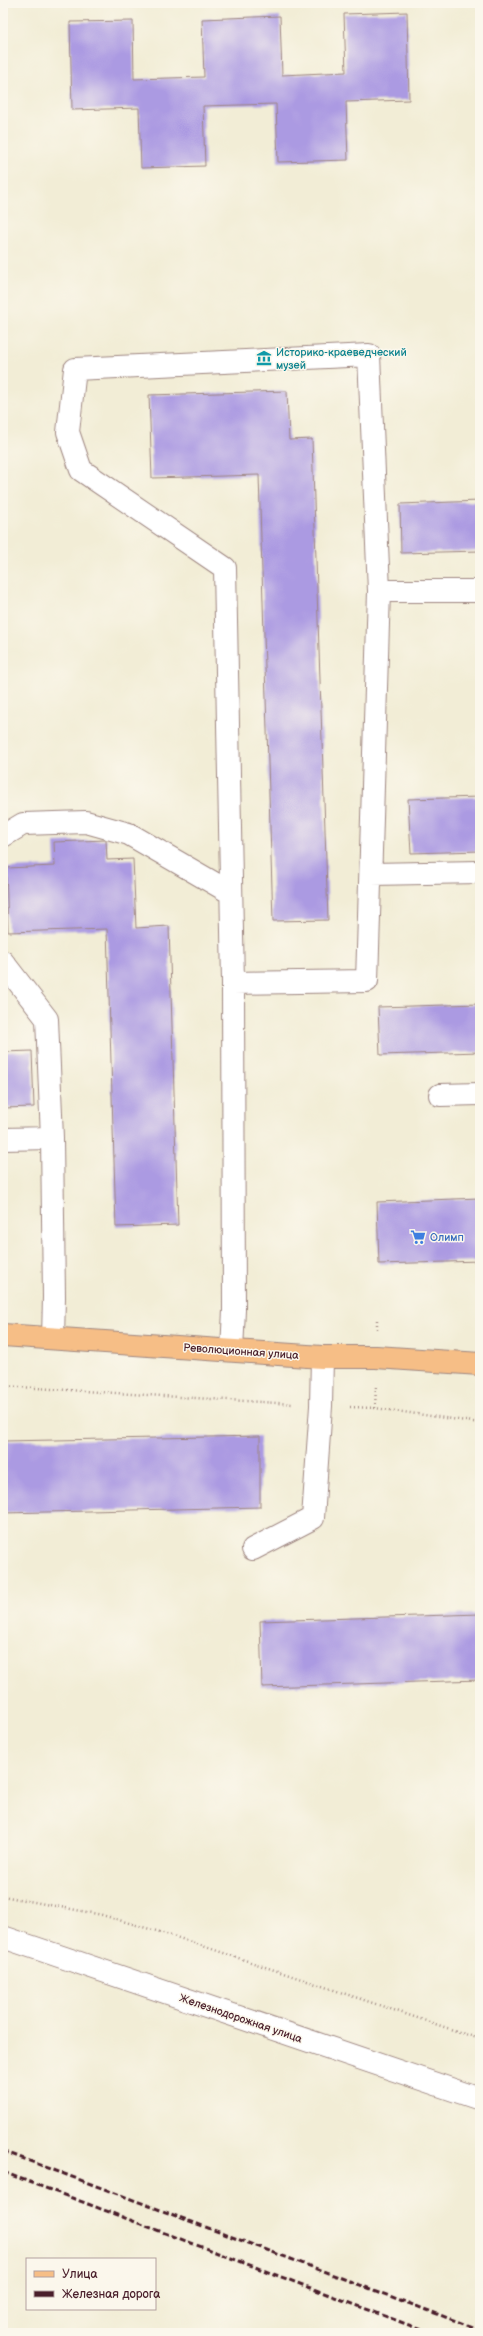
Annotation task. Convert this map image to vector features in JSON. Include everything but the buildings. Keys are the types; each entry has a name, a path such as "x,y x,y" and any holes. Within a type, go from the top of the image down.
{"main road":[{"name":"Революционная улица","path":"3,1335 322,1357 376,1357 480,1364"}],"street":[{"path":"232,1350 234,1310 233,983 225,568 81,470 68,432 75,369 369,355 379,591 367,981 233,983"},
{"path":"379,591 480,591"},
{"path":"3,836 23,824 86,822 129,834 231,893"},
{"path":"371,874 480,872"},
{"path":"3,962 47,1019 52,1138 54,1297 53,1338"},
{"path":"440,1096 480,1094"},
{"path":"3,1139 52,1138"},
{"path":"253,1549 313,1518 321,1406 322,1357"},
{"name":"Железнодорожная улица","path":"3,1937 480,2099"}],"path":[{"path":"3,1386 375,1408 480,1423"},
{"path":"3,1896 102,1915 170,1935 480,2038"}],"railway":[{"path":"3,2151 480,2330"},
{"path":"3,2172 430,2333"}],"place":[{"name":"Историко-краеведческий музей","path":"264,358"},
{"name":"Олимп","path":"418,1237"}]}
